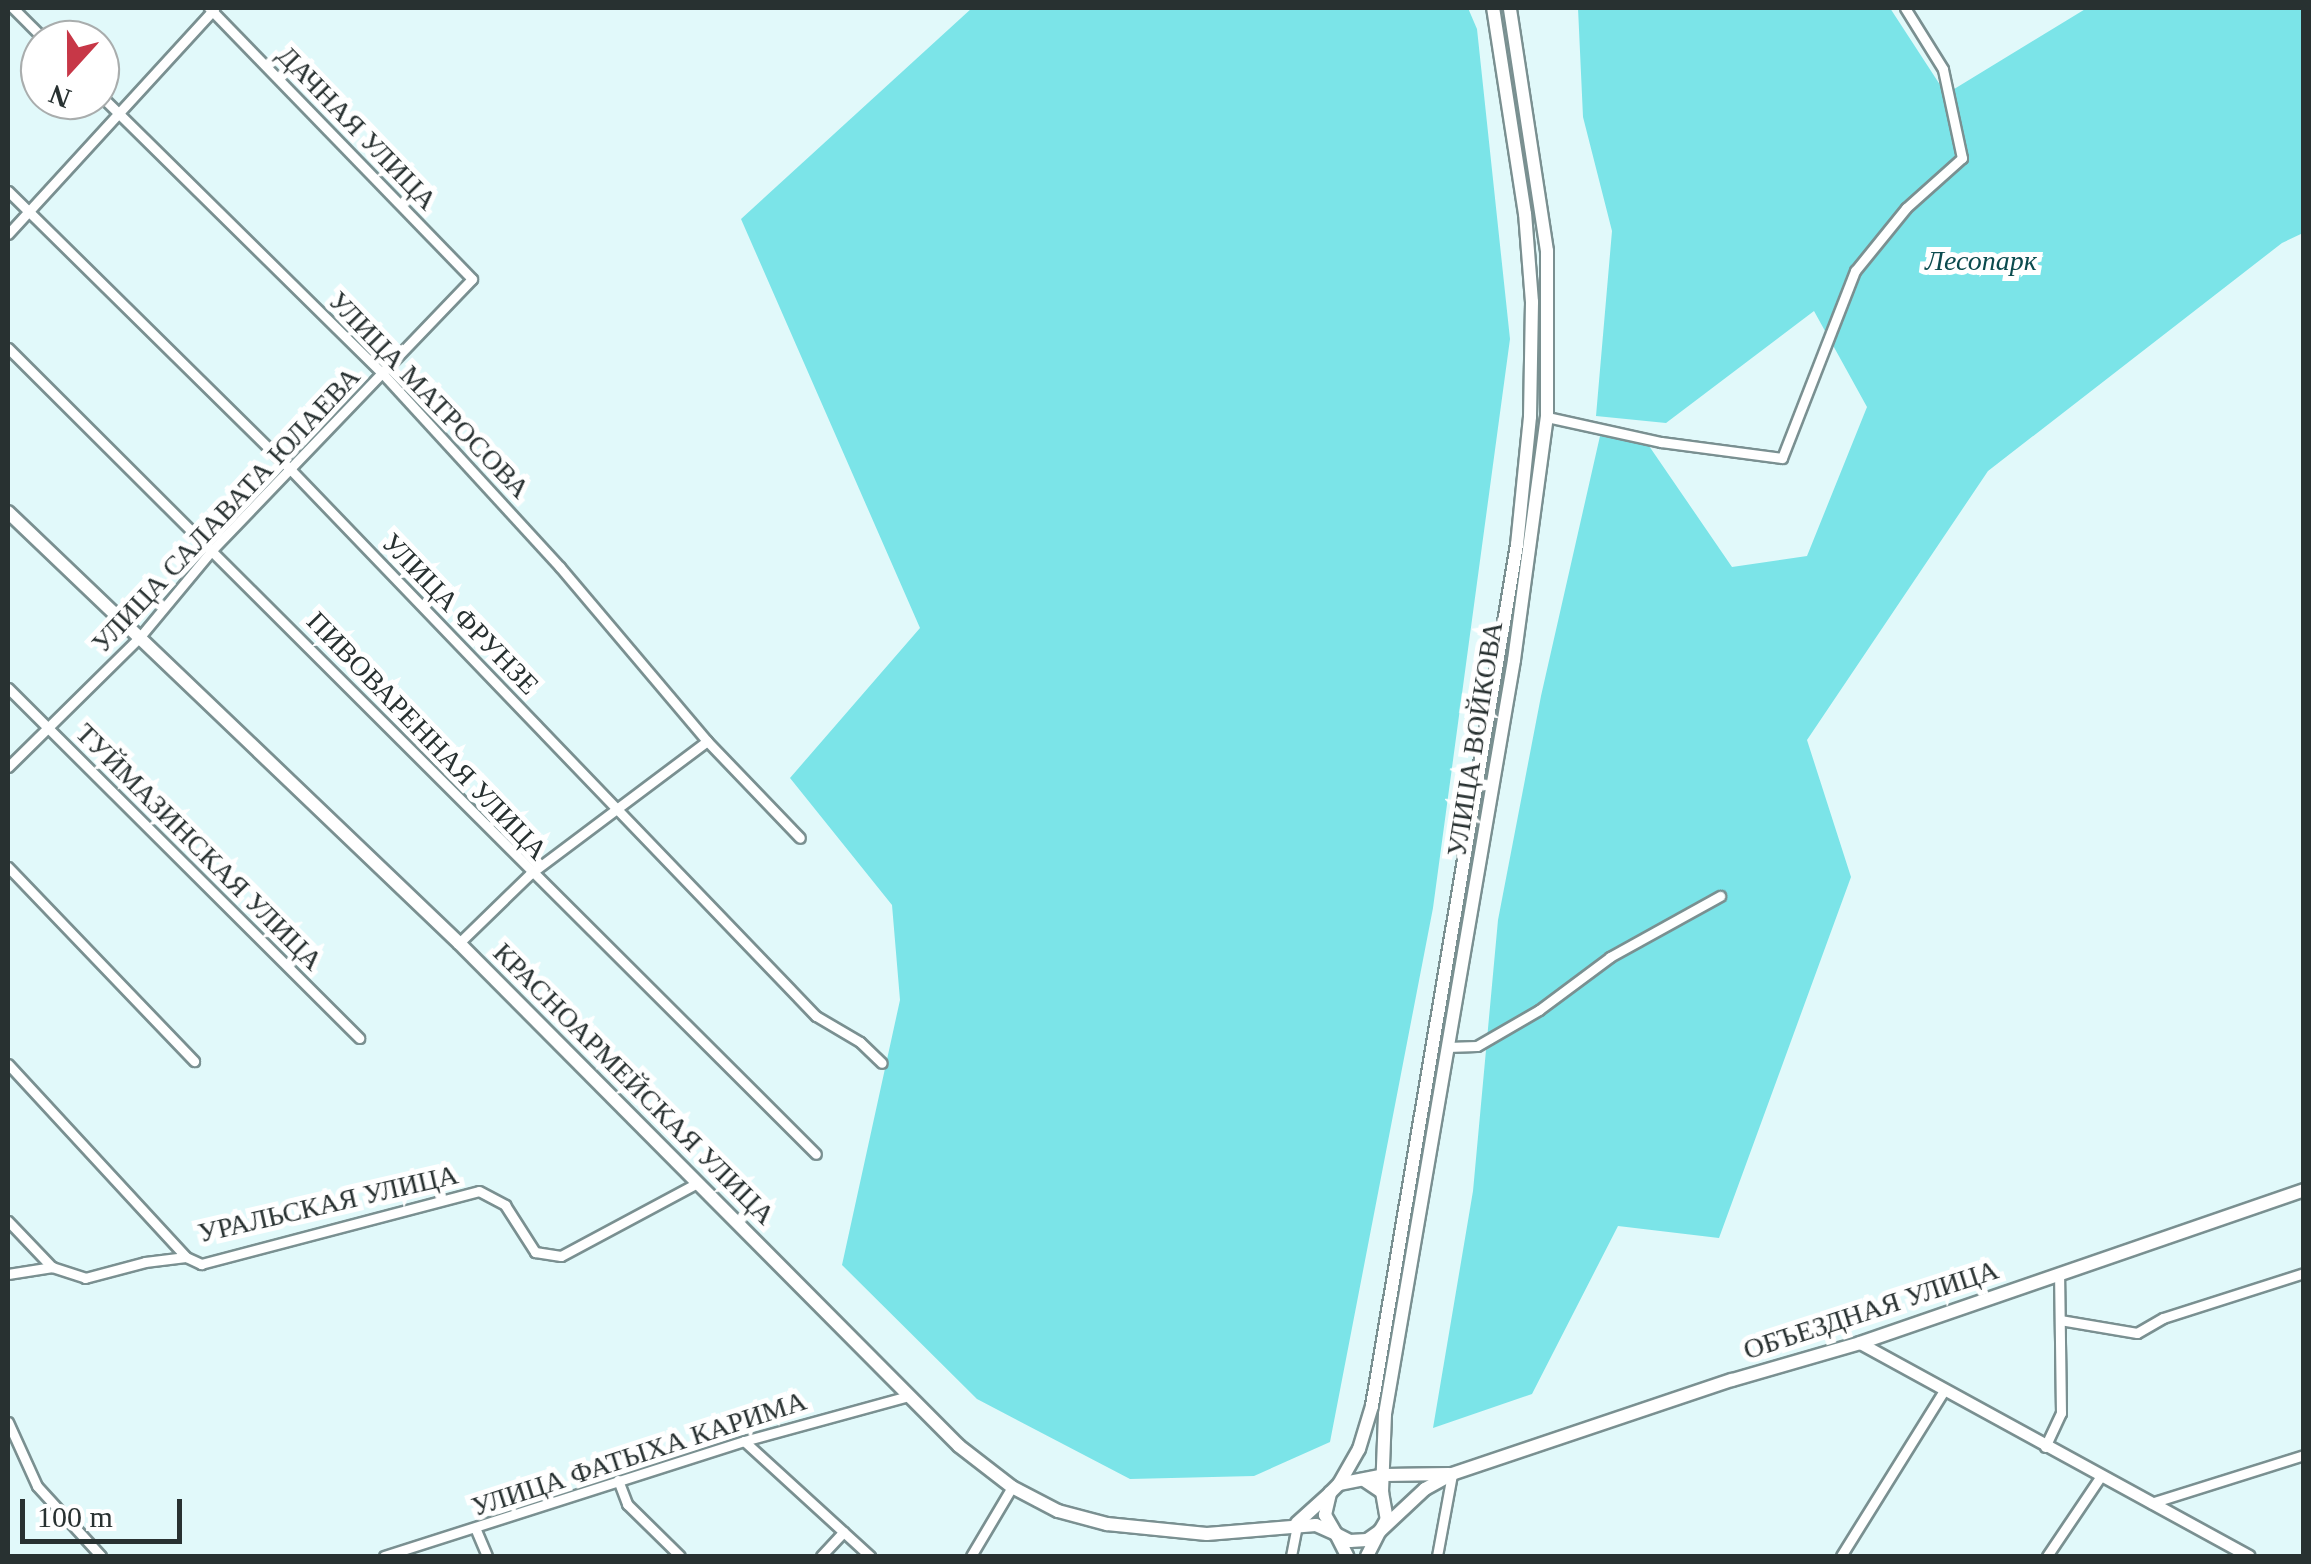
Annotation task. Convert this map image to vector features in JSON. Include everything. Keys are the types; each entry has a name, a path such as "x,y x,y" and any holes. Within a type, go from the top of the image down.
{"main road":[{"name":"УЛИЦА ВОЙКОВА","path":"1297,1523 1335,1488 1359,1449 1376,1386 1517,545 1530,417 1532,302 1526,214 1493,8"},
{"name":"УЛИЦА ВОЙКОВА","path":"1382,1492 1385,1414 1514,660 1547,418 1547,251 1510,8"},
{"name":"КРАСНОАРМЕЙСКАЯ УЛИЦА","path":"8,512 459,943 959,1446 1012,1487 1058,1511 1107,1524 1206,1534 1297,1523"},
{"name":"ОБЪЕЗДНАЯ УЛИЦА","path":"1452,1474 1732,1380 1860,1343 2304,1190"},
{"path":"1348,1556 1325,1514 1335,1488 1385,1475 1452,1474"},
{"path":"1297,1523 1316,1525 1350,1541 1367,1540 1426,1489 1452,1474"},
{"path":"1364,1480 1382,1492 1388,1505 1368,1556"}],"street":[{"path":"1547,418 1661,442 1782,458 1855,271 1906,208 1962,158 1943,69 1905,8"},
{"path":"120,109 213,9"},
{"name":"ДАЧНАЯ УЛИЦА","path":"213,9 472,279"},
{"name":"УЛИЦА МАТРОСОВА","path":"120,115 384,375 560,567 707,741 800,838"},
{"path":"8,234 110,120"},
{"name":"УЛИЦА ФРУНЗЕ","path":"8,191 292,471 816,1016 860,1042 882,1063"},
{"name":"УЛИЦА САЛАВАТА ЮЛАЕВА","path":"8,767 139,638 213,549 292,471 472,279"},
{"name":"ПИВОВАРЕННАЯ УЛИЦА","path":"8,348 213,549 530,874 816,1154"},
{"name":"ТУЙМАЗИНСКАЯ УЛИЦА","path":"8,688 359,1038"},
{"path":"459,943 530,874 707,741"},
{"path":"8,868 194,1061"},
{"path":"1447,1047 1477,1046 1539,1010 1610,957 1720,896"},
{"path":"8,1064 186,1258"},
{"name":"УРАЛЬСКАЯ УЛИЦА","path":"8,1274 52,1267 84,1278 145,1262 186,1258 201,1264 479,1191 505,1205 535,1252 561,1256 695,1184"},
{"path":"8,1221 52,1267"},
{"path":"2060,1320 2137,1334 2163,1318 2304,1273"},
{"path":"2045,1447 2061,1413 2059,1274"},
{"path":"1860,1343 2244,1555"},
{"path":"1841,1556 1943,1392"},
{"name":"УЛИЦА ФАТЫХА КАРИМА","path":"384,1556 476,1530 744,1440 909,1396"},
{"path":"8,1422 37,1486 101,1556"},
{"path":"744,1440 870,1556"},
{"path":"2150,1503 2304,1455"},
{"path":"1437,1556 1452,1474"},
{"path":"2047,1556 2100,1476"},
{"path":"618,1480 627,1504 680,1556"},
{"path":"970,1556 1012,1487"},
{"path":"1291,1556 1297,1523"},
{"path":"476,1530 488,1556"},
{"path":"821,1556 842,1532"}],"green space":[{"path":"972,8 1468,8 1477,29 1510,339 1433,908 1330,1442 1254,1476 1130,1479 977,1399 842,1265 900,1000 892,905 790,778 920,628 741,219"},
{"name":"Лесопарк","path":"1578,8 1890,8 1946,94 2087,8 2303,8 2303,233 2282,243 1988,471 1807,740 1851,877 1719,1238 1618,1226 1532,1394 1433,1428 1473,1191 1498,920 1541,696 1600,436 1647,443 1732,567 1807,556 1867,407 1814,311 1666,423 1596,416 1612,231 1583,117"}]}
